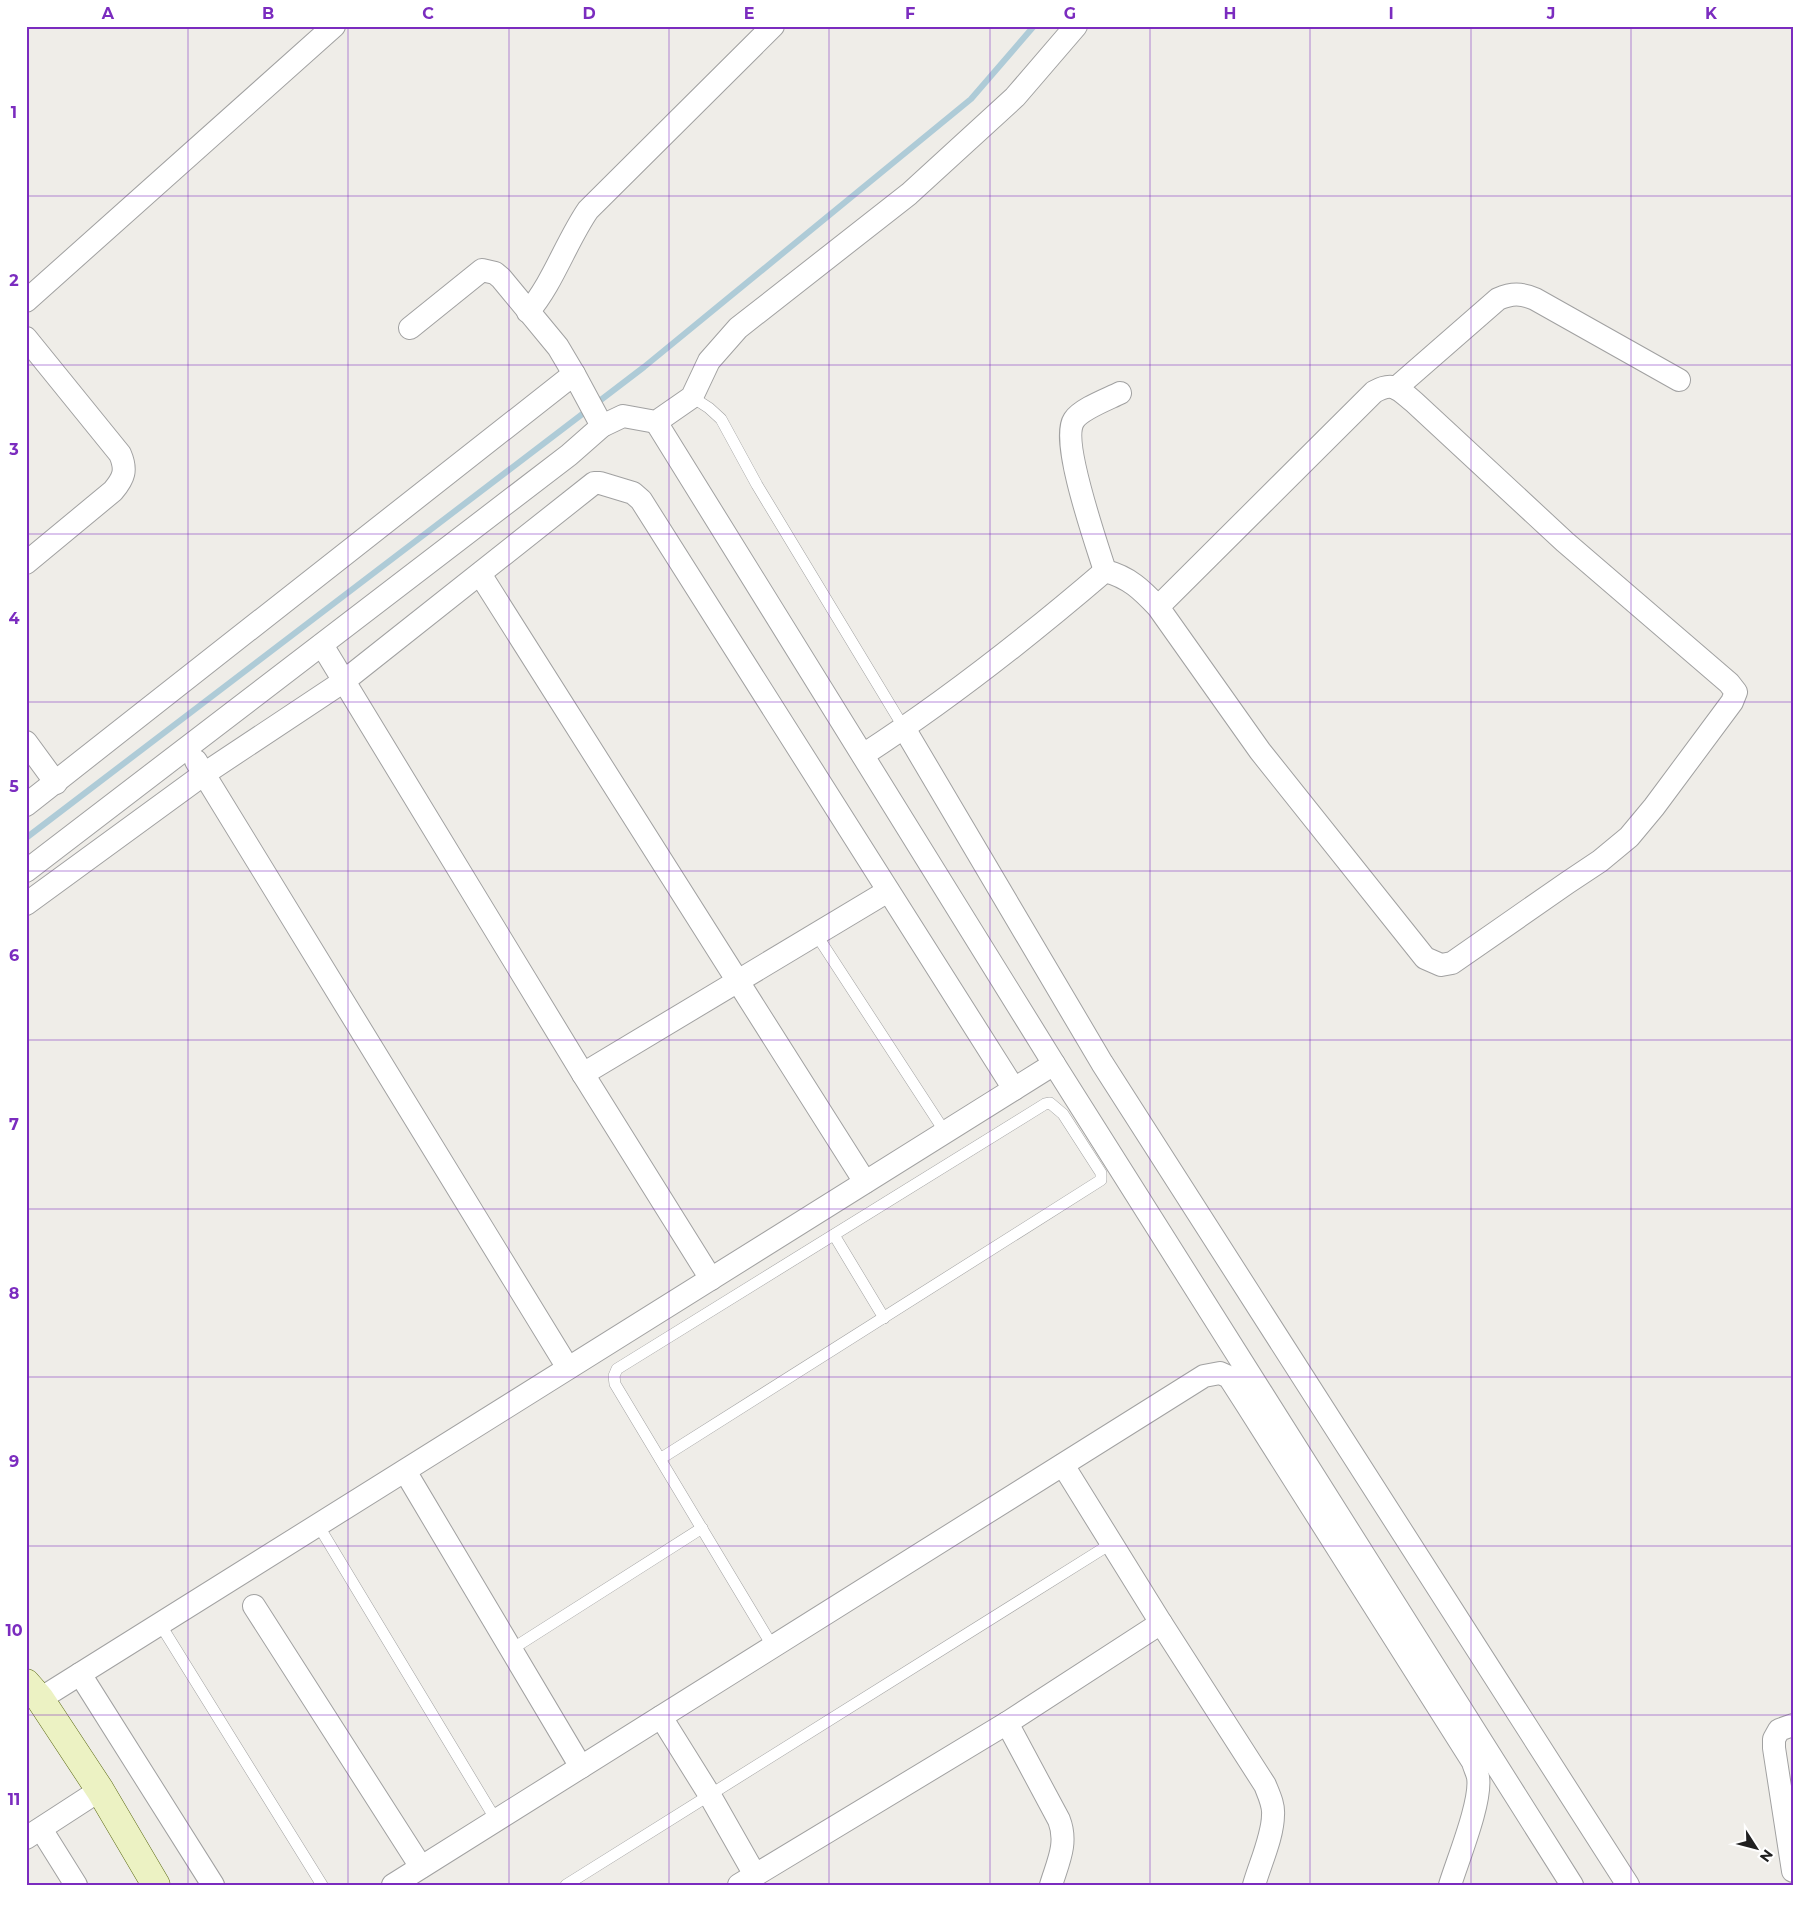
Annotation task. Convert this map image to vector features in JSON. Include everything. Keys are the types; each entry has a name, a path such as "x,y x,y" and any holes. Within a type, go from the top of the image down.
{"street":[{"path":"26,301 334,26"},
{"path":"528,312 539,299 574,231 588,210 772,26"},
{"path":"26,871 569,455 599,420 623,416 656,422 692,397 709,361 738,328 909,194 1015,97 1076,26"},
{"path":"410,328 482,270 495,273 558,347 599,420"},
{"path":"1396,388 1498,299 1509,294 1522,294 1535,299 1679,380"},
{"path":"26,338 120,454 125,474 113,491 26,563"},
{"path":"26,805 578,382"},
{"path":"1106,571 1128,579 1141,588 1158,607 1260,751 1425,958 1441,965 1452,963 1582,874 1622,844 1654,807 1732,702 1736,692 1729,682 1565,542 1396,388 1389,386 1374,392 1158,607"},
{"path":"1106,571 1091,528 1076,470 1070,427 1078,415 1120,393"},
{"path":"656,422 1054,1064 1473,1762 1478,1777 1475,1808 1450,1885"},
{"path":"26,904 204,774 344,681 594,483 600,483 633,493 641,500 1014,1089"},
{"path":"863,754 904,728 1008,651 1106,571"},
{"path":"480,574 737,982 866,1182"},
{"path":"322,645 583,1074 712,1278"},
{"path":"904,728 1102,1063 1628,1885"},
{"path":"26,742 56,783"},
{"path":"188,747 568,1368"},
{"path":"583,1074 888,891"},
{"path":"156,1885 100,1790 33,1691 80,1674 1054,1064"},
{"path":"393,1885 1204,1376 1220,1373 1229,1377 1255,1400 1572,1885"},
{"path":"1063,1465 1265,1785 1274,1814 1254,1885"},
{"path":"405,1470 581,1767"},
{"path":"254,1606 421,1867"},
{"path":"661,1717 709,1794 747,1880 1007,1723 1161,1623"},
{"path":"80,1674 213,1885"},
{"path":"1007,1723 1062,1829 1064,1841 1050,1885"},
{"path":"1793,1725 1779,1730 1774,1739 1774,1748 1793,1870"},
{"path":"76,1885 34,1833 100,1790"}],"lane":[{"path":"692,397 709,408 721,419 757,486 904,728"},
{"path":"816,934 944,1132"},
{"path":"660,1459 1100,1180 1101,1173 1063,1114 1050,1103 1045,1104 617,1369 614,1376 615,1384 772,1647"},
{"path":"834,1235 884,1318"},
{"path":"318,1525 496,1820"},
{"path":"512,1648 702,1528"},
{"path":"566,1885 1112,1544"},
{"path":"160,1624 322,1885"}],"waterway":[{"path":"26,838 644,367 971,99 1034,26"}]}
